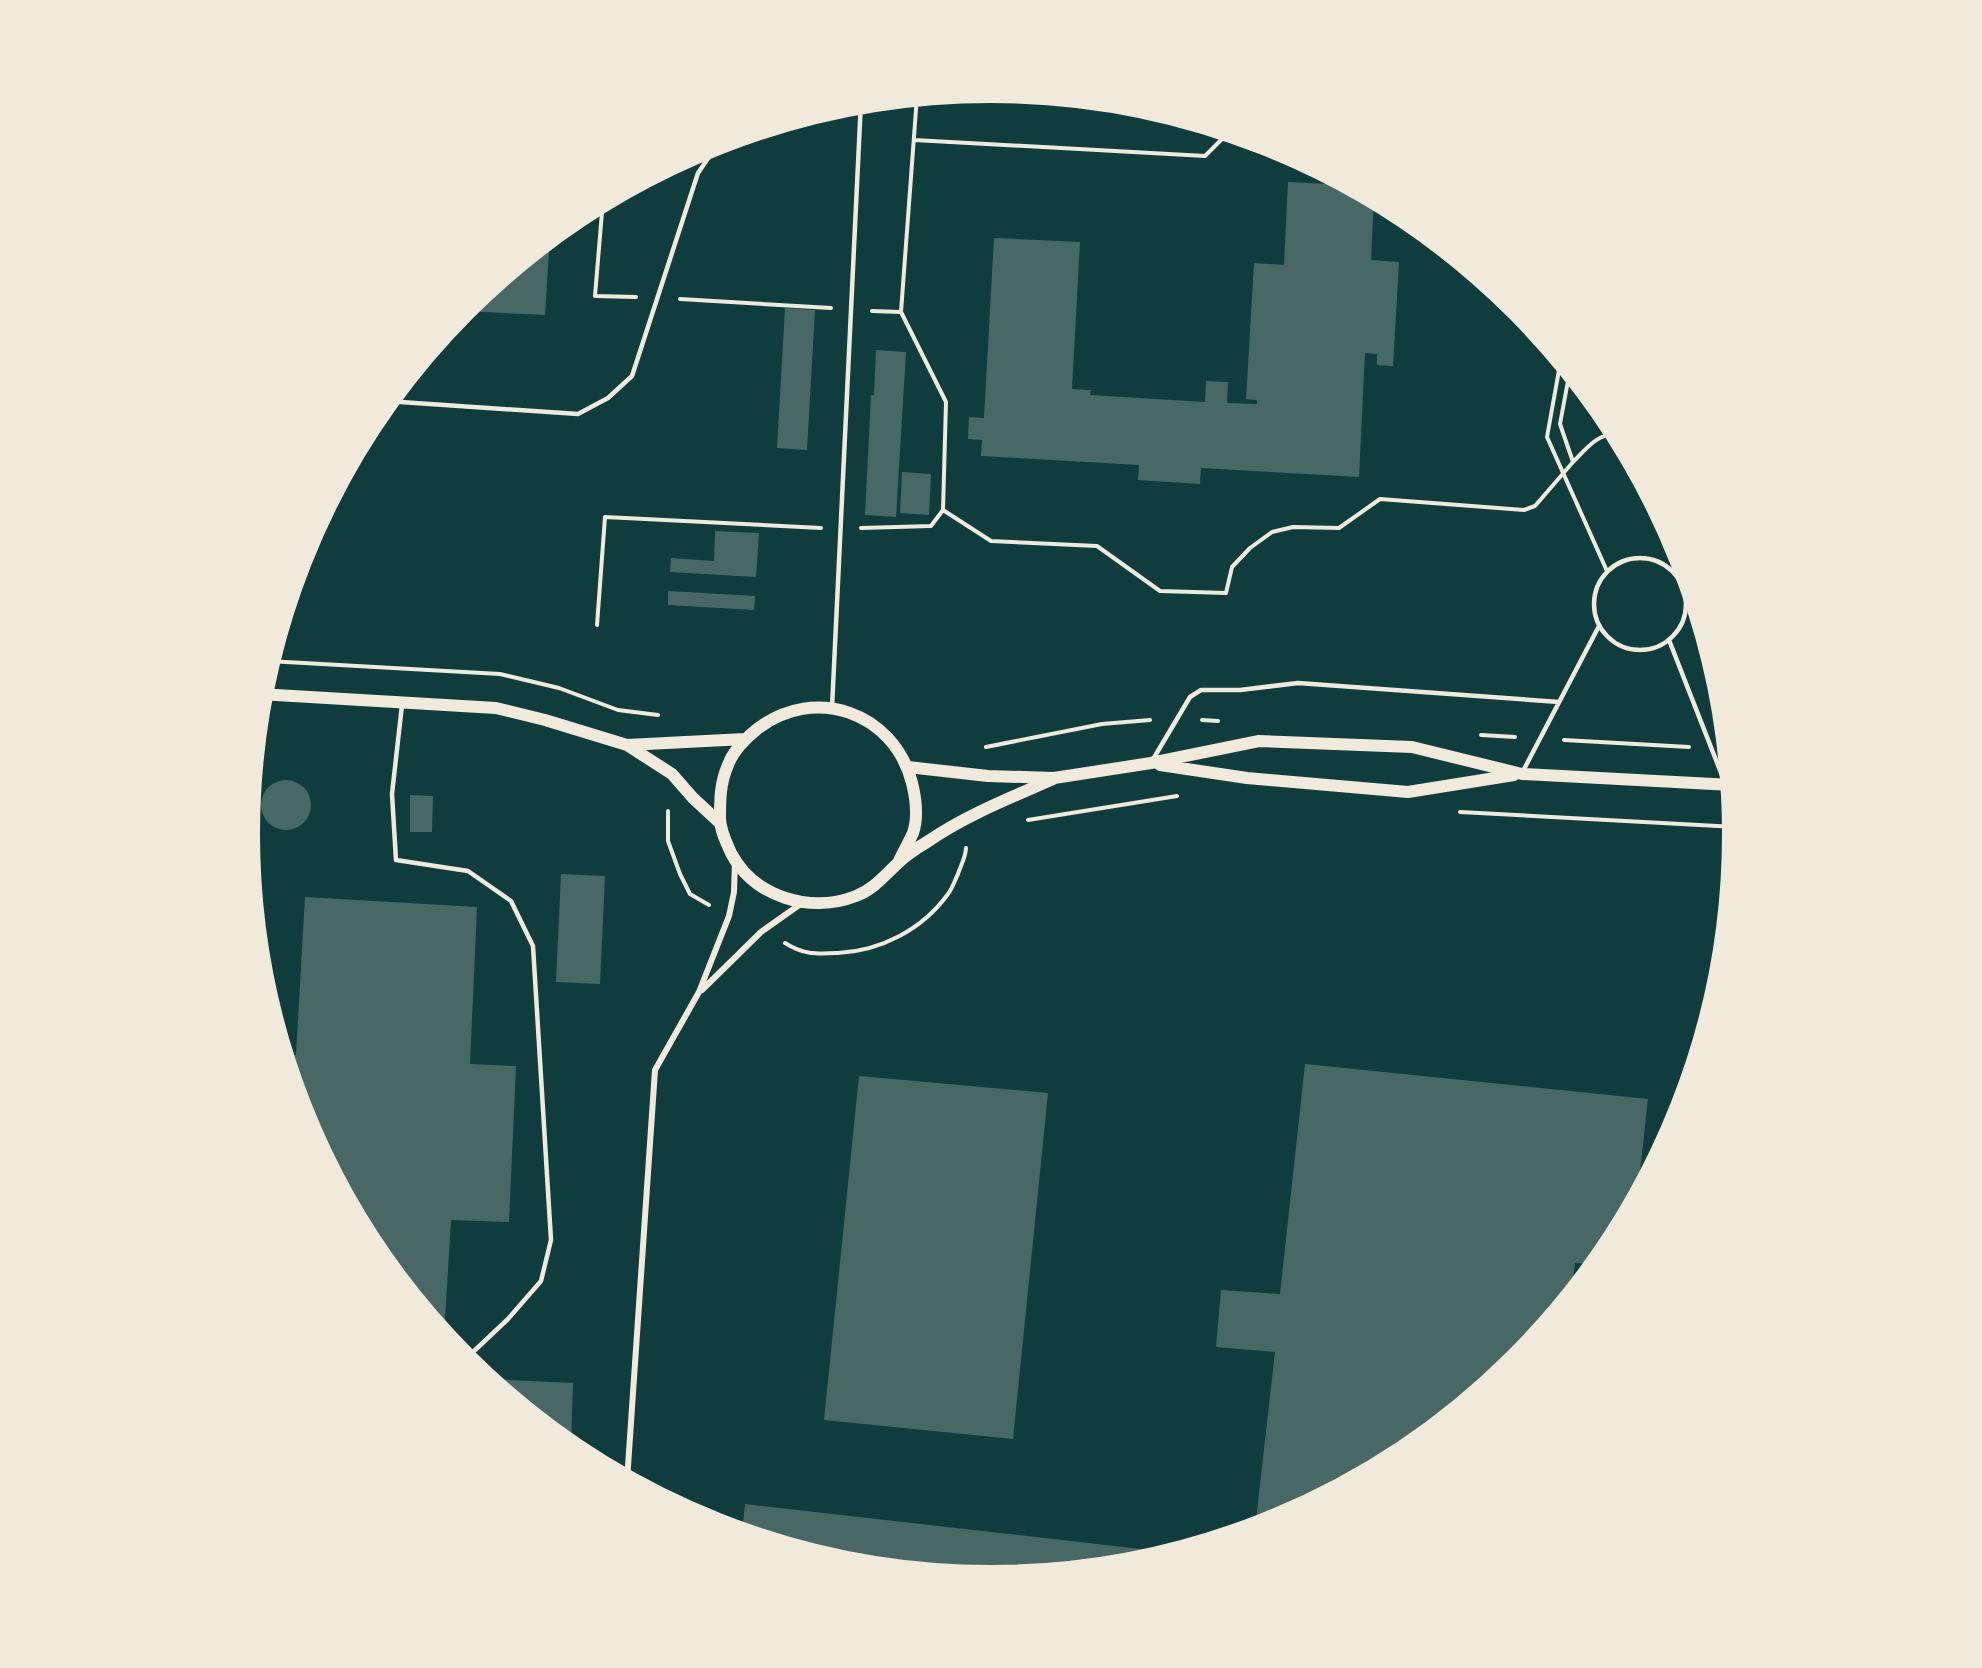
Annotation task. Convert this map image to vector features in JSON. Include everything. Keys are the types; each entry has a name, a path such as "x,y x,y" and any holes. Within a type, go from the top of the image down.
{"main road":[{"path":"269,695 496,708 545,720 627,744 672,774 720,823"},
{"path":"899,861 913,831 916,798 908,766 896,745 878,727 856,715 832,708 800,708 770,719 745,739 728,764 720,793 720,823 735,861 753,881 776,896 802,903 830,903 857,896 880,882 899,861 959,821 1054,778"},
{"path":"627,744 745,739"},
{"path":"908,766 988,776 1054,778 1151,763 1259,741 1412,747 1522,774 1724,785"},
{"path":"1151,763 1247,778 1408,792 1522,774"}],"street":[{"path":"628,1473 656,1070 699,992 729,916 734,892 735,861"},
{"path":"699,992 761,932 802,903"}],"lane":[{"path":"832,708 861,111"},
{"path":"397,402 578,414 608,398 632,376 698,173 711,155"},
{"path":"1681,583 1673,571 1660,562 1646,558 1630,559 1616,564 1601,579 1595,595 1594,611 1599,626 1609,639 1623,647 1639,650 1655,648 1669,640 1679,628 1685,614 1686,598 1683,587"},
{"path":"1522,774 1599,626"},
{"path":"1669,640 1723,770"},
{"path":"1151,763 1190,697 1201,690 1240,690 1298,683 1559,702"},
{"path":"402,702 392,794 396,860 468,871 511,901 533,946 552,1240 541,1281 508,1319 472,1355"}],"path":[{"path":"914,140 1205,156 1224,137"},
{"path":"602,210 596,296 659,297"},
{"path":"597,625 605,517 840,529 931,526 943,510 946,402 901,312"},
{"path":"1559,368 1547,437 1607,571"},
{"path":"1568,380 1560,424 1573,462"},
{"path":"943,510 992,541 1098,546 1160,591 1226,593 1232,567 1250,548 1272,532 1293,527 1339,528 1380,499 1524,510 1535,506 1573,462 1601,435 1607,434"},
{"path":"672,774 668,841 690,894 709,905"},
{"path":"779,939 799,952 818,954 858,952 894,940 919,924 948,894 967,850 964,842"}],"building":[{"path":"1288,182 1334,184 1374,207 1371,260 1399,262 1393,366 1377,365 1377,354 1365,353 1359,477 1201,468 1200,484 1138,480 1139,465 981,456 982,440 968,439 969,417 984,418 994,238 1080,242 1072,389 1091,390 1090,395 1205,402 1206,381 1228,382 1227,403 1257,404 1257,400 1246,399 1254,263 1284,265"},
{"path":"549,247 545,315 474,312 506,281"},
{"path":"785,308 815,310 807,450 777,448"},
{"path":"876,350 906,352 896,517 865,515 871,395 874,395"},
{"path":"902,472 931,474 929,515 900,513"},
{"path":"715,531 759,533 756,577 670,572 671,558 714,561"},
{"path":"668,591 755,596 754,610 668,605"},
{"path":"291,780 304,787 310,795 310,815 304,823 296,829 281,830 268,823 262,815 261,800 268,787 276,781"},
{"path":"410,795 433,796 432,832 410,832"},
{"path":"561,874 605,876 600,984 556,982"},
{"path":"305,897 477,907 470,1064 516,1066 509,1222 451,1220 445,1326 408,1281 354,1202 312,1115 290,1055 296,1055"},
{"path":"1305,1064 1648,1099 1639,1180 1628,1202 1587,1264 1575,1263 1573,1283 1544,1319 1476,1387 1399,1445 1358,1471 1316,1493 1256,1519 1275,1352 1216,1347 1221,1290 1280,1294"},
{"path":"859,1076 1048,1093 1013,1439 824,1420"},
{"path":"498,1380 573,1383 571,1437"},
{"path":"745,1504 1153,1550 1087,1563 1039,1567 991,1569 943,1567 895,1563 848,1555 801,1544 743,1525"}]}
